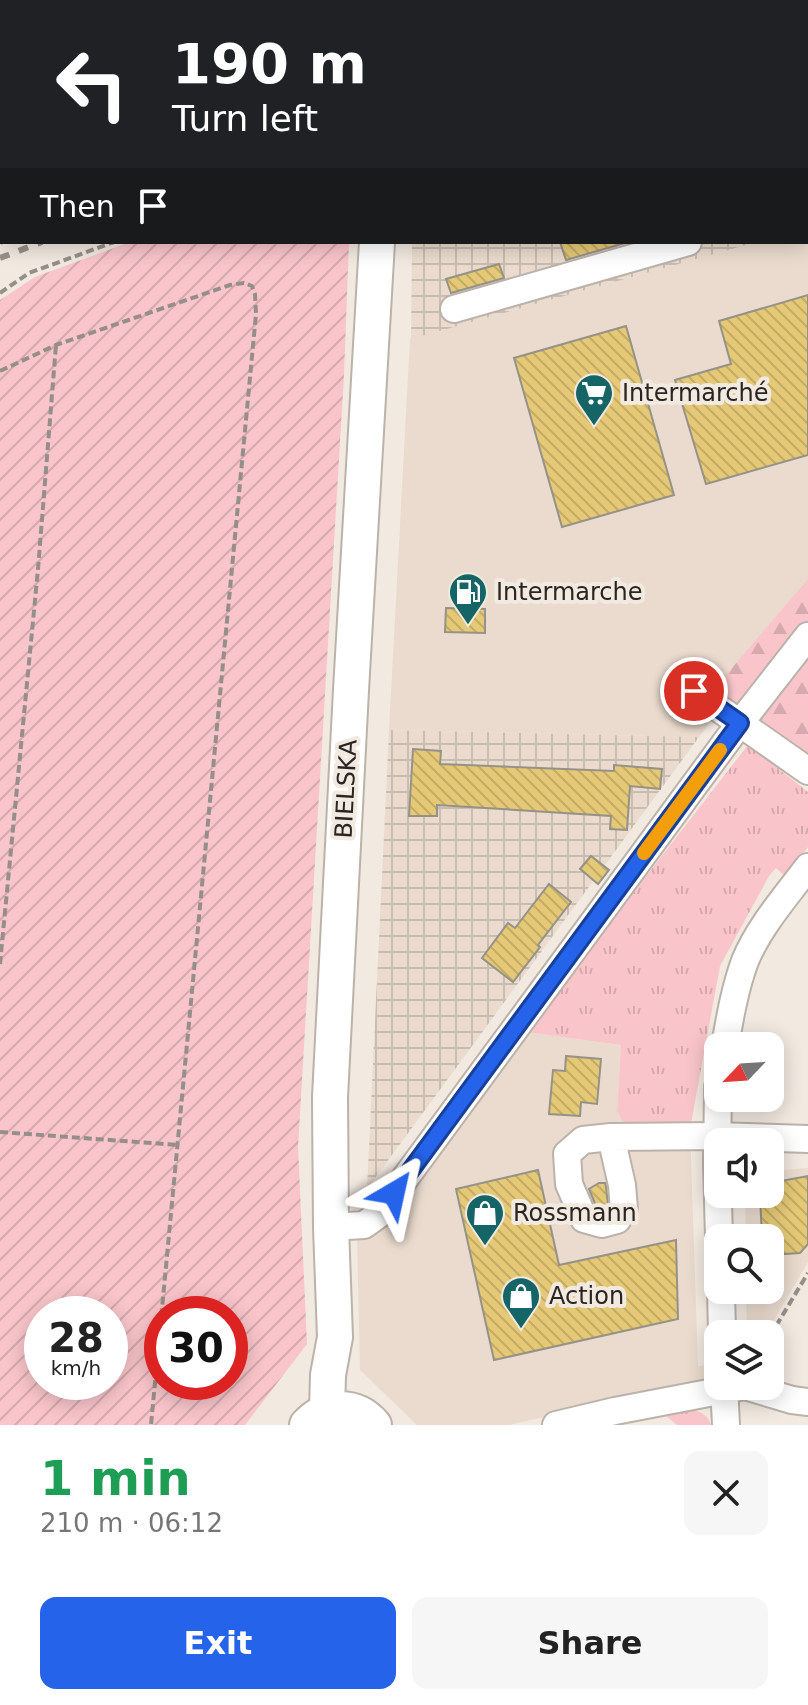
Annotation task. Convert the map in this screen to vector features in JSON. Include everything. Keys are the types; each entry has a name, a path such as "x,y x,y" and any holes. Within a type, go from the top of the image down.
{"main road":[{"name":"BIELSKA","path":"339,1418 347,1374 335,1337 330,1097 377,244"}],"street":[{"path":"454,309 681,244"},
{"path":"331,1227 364,1225 378,1215 740,723 808,636"},
{"path":"694,691 808,771"},
{"path":"728,1032 746,959 766,924 808,867"},
{"path":"611,1137 704,1136"},
{"path":"784,1138 808,1139"},
{"path":"556,1425 704,1393"},
{"path":"784,1398 808,1402"},
{"path":"725,1400 726,1425"},
{"path":"615,1411 653,1420 659,1425"}],"path":[{"path":"0,293 29,273 109,244"},
{"path":"0,371 56,345 230,285 244,283 252,286 255,294 151,1425"},
{"path":"0,964 56,345"},
{"path":"0,1132 178,1145"},
{"path":"780,1320 808,1273"}],"shaded area":[{"path":"412,244 750,244 411,339"},
{"path":"750,244 808,244 808,590 699,737 389,730 410,339"},
{"path":"389,730 699,737 367,1189"},
{"path":"525,1032 621,1045 617,1111 690,1129 698,1366 704,1366 704,1379 509,1425 417,1425 360,1370 357,1238"},
{"path":"808,1168 808,1262 784,1303 784,1224 746,1224 745,1208 784,1208 784,1170"},
{"path":"746,1304 784,1304 774,1320 747,1320"}],"green space":[{"path":"125,244 349,244 344,375 298,1147 307,1344 245,1425 0,1425 0,300 35,277"},
{"path":"808,579 808,755 714,689"},
{"path":"748,745 808,792 808,847 786,877 776,868 769,876 720,966 708,1032 704,1032 704,1053 690,1129 634,1127 623,1122 617,1111 621,1045 525,1032"},
{"path":"694,1410 705,1415 711,1425 677,1425 665,1415"}],"building":[{"path":"561,244 622,244 566,260"},
{"path":"499,264 504,278 451,293 446,279"},
{"path":"808,295 808,455 706,484 675,380 731,364 719,321"},
{"name":"Intermarché","path":"626,326 674,495 562,527 514,358"},
{"path":"446,608 485,609 485,633 445,632"},
{"path":"413,749 441,751 440,764 614,771 614,765 662,769 660,789 630,786 627,830 610,829 611,816 437,805 437,816 409,816"},
{"path":"591,856 609,870 598,884 580,869"},
{"path":"549,884 571,902 513,982 482,958 508,923 515,928"},
{"path":"566,1056 601,1059 597,1104 581,1102 580,1116 549,1114 553,1070 565,1071"},
{"path":"538,1170 559,1265 676,1240 678,1319 494,1360 456,1189"},
{"path":"808,1176 808,1244 800,1253 784,1254 784,1224 761,1224 761,1208 784,1208 784,1180"},
{"path":"605,1183 606,1187 608,1205 602,1207 596,1206 589,1189"}],"railway":[{"path":"0,258 37,244"}],"slow traffic":[{"path":"644,853 720,750"}],"place":[{"name":"Intermarché","path":"594,427"},
{"name":"Intermarche","path":"468,626"},
{"name":"Rossmann","path":"485,1247"},
{"name":"Action","path":"521,1330"}],"route":[{"path":"394,1193 740,723 694,691"}]}
